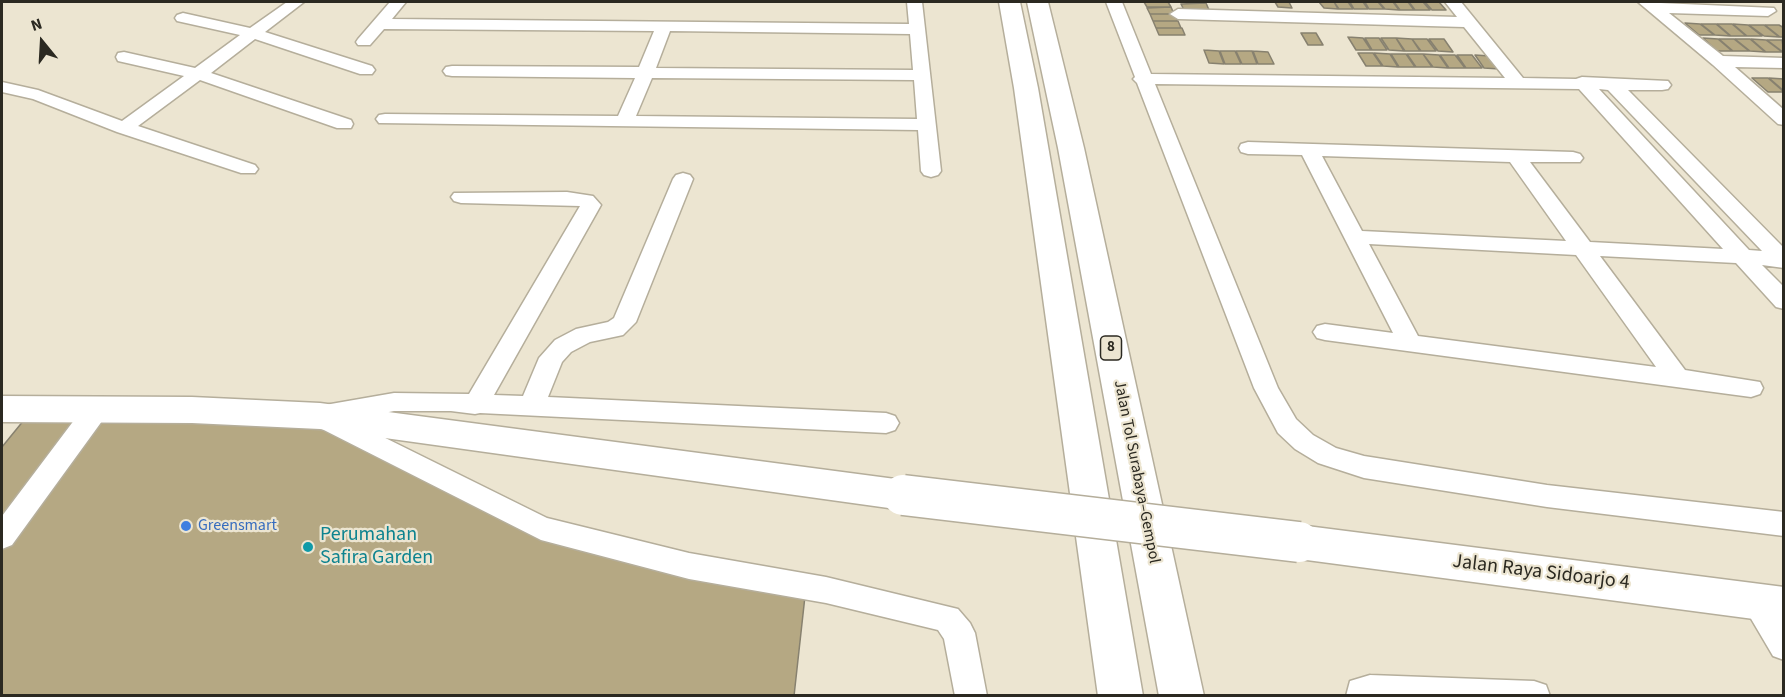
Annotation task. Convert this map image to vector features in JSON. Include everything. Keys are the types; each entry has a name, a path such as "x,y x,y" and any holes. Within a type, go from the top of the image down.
{"main road":[{"path":"1009,2 1028,100 1121,696"},
{"name":"Jalan Tol Surabaya–Gempol","path":"1037,2 1071,148 1182,696"},
{"name":"Jalan Raya Sidoarjo 4","path":"2,409 214,411 320,416 903,495 1299,542 1769,603"}],"street":[{"path":"124,128 296,2"},
{"path":"364,42 398,2"},
{"path":"915,2 931,171"},
{"path":"1114,2 1142,79 1266,388 1287,426 1304,442 1327,456 1376,468 1547,496 1784,524"},
{"path":"1453,2 1517,82"},
{"path":"1651,5 1768,11"},
{"path":"1651,5 1719,61 1783,119"},
{"path":"1178,14 1221,8 1469,22"},
{"path":"183,18 252,33 366,70"},
{"path":"379,24 918,29"},
{"path":"625,122 664,27"},
{"path":"124,57 198,74 344,124"},
{"path":"1719,61 1784,63"},
{"path":"452,71 922,75"},
{"path":"1142,79 1582,82 1662,85"},
{"path":"1582,82 1784,302"},
{"path":"1611,83 1783,260"},
{"path":"2,87 38,95 124,128 248,169"},
{"path":"386,119 927,125"},
{"path":"1248,148 1574,158"},
{"path":"1309,150 1410,344"},
{"path":"1516,157 1677,379"},
{"path":"531,407 551,358 563,346 584,335 615,329 624,322 683,179"},
{"path":"460,197 567,198 586,200 591,205 475,405"},
{"path":"1354,237 1783,260"},
{"path":"1325,332 1751,388"},
{"path":"320,416 357,407 394,402 886,423"},
{"path":"2,537 96,410"},
{"path":"320,416 541,528 689,566 826,590 947,619 959,633 971,696"},
{"path":"1769,603 1784,646"},
{"path":"1362,696 1365,691 1404,694 1534,696"}],"building":[{"path":"1144,2 1168,2 1171,7 1147,7"},
{"path":"1275,2 1289,2 1292,8 1278,7"},
{"path":"1319,2 1334,2 1338,9 1324,8"},
{"path":"1334,2 1348,2 1353,9 1339,9"},
{"path":"1350,2 1363,2 1368,9 1354,9"},
{"path":"1365,2 1378,2 1384,9 1369,9"},
{"path":"1379,2 1393,2 1399,10 1385,9"},
{"path":"1394,2 1408,2 1414,10 1400,10"},
{"path":"1409,2 1423,2 1430,10 1415,10"},
{"path":"1425,2 1439,2 1446,10 1432,10"},
{"path":"1206,3 1209,10 1184,10 1181,4"},
{"path":"1171,7 1174,14 1150,14 1147,8"},
{"path":"1150,14 1174,14 1178,21 1153,21"},
{"path":"1153,21 1178,21 1181,28 1156,28"},
{"path":"1685,23 1700,24 1714,35 1699,35"},
{"path":"1701,24 1716,24 1730,36 1715,35"},
{"path":"1717,24 1732,24 1746,36 1731,36"},
{"path":"1733,24 1748,25 1762,36 1747,36"},
{"path":"1749,25 1764,25 1779,37 1764,36"},
{"path":"1765,25 1779,25 1784,28 1784,37 1780,37"},
{"path":"1156,28 1182,28 1185,35 1159,35"},
{"path":"1301,33 1316,33 1323,45 1308,45"},
{"path":"1348,37 1363,38 1371,50 1356,50"},
{"path":"1365,38 1379,38 1387,50 1372,50"},
{"path":"1381,38 1396,38 1404,51 1389,50"},
{"path":"1396,38 1412,39 1420,51 1405,51"},
{"path":"1703,38 1718,39 1732,51 1717,51"},
{"path":"1412,39 1427,39 1436,51 1421,51"},
{"path":"1429,39 1444,39 1453,52 1438,51"},
{"path":"1719,39 1734,39 1749,51 1733,51"},
{"path":"1735,39 1750,39 1765,52 1750,51"},
{"path":"1751,39 1766,40 1782,52 1766,52"},
{"path":"1767,40 1782,40 1784,52 1783,52"},
{"path":"1204,50 1219,51 1224,64 1209,63"},
{"path":"1220,51 1235,51 1241,64 1225,64"},
{"path":"1236,51 1252,51 1257,64 1242,64"},
{"path":"1253,51 1268,52 1274,64 1258,64"},
{"path":"1358,53 1373,53 1382,66 1366,66"},
{"path":"1374,53 1390,54 1398,67 1383,66"},
{"path":"1391,54 1406,54 1415,67 1399,67"},
{"path":"1407,54 1423,54 1432,67 1416,67"},
{"path":"1423,54 1439,55 1448,68 1433,67"},
{"path":"1440,55 1455,55 1465,68 1449,68"},
{"path":"1457,55 1472,55 1482,68 1466,68"},
{"path":"1475,55 1490,56 1500,69 1484,68"},
{"path":"1752,78 1768,78 1784,92 1768,92"},
{"path":"1769,78 1784,79 1784,91"},
{"name":"Perumahan Safira Garden","path":"33,409 320,416 541,528 806,587 794,696 2,696 2,447"}],"place":[{"name":"Greensmart","path":"186,526"},
{"name":"Perumahan Safira Garden","path":"308,547"}]}
